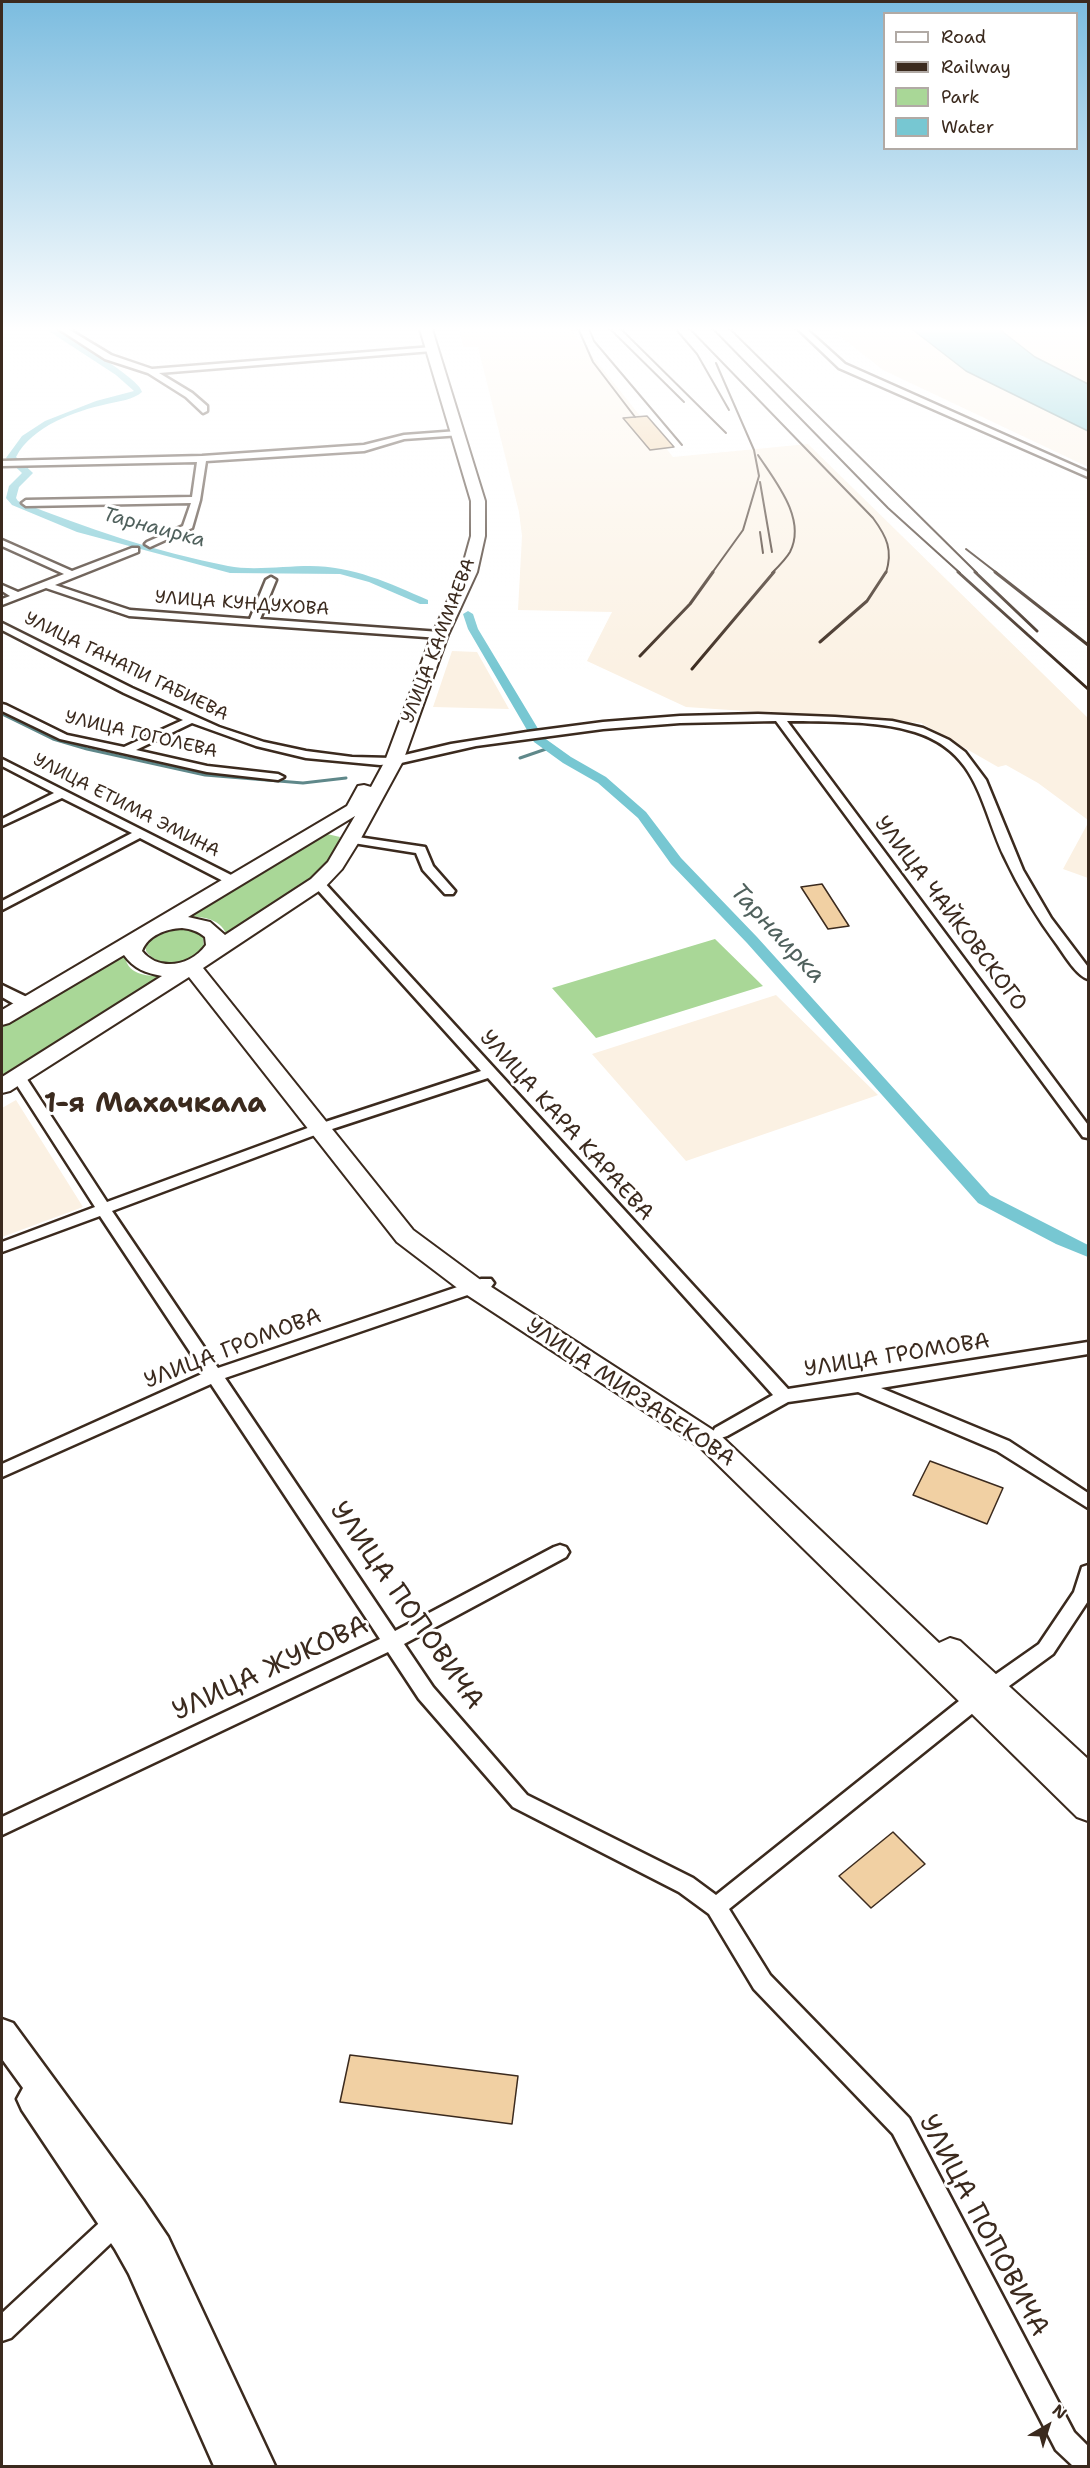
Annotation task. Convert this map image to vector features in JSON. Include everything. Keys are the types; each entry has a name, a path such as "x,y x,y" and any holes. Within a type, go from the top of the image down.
{"main road":[{"name":"УЛИЦА КАММАЕВА","path":"10,1081 318,883 335,865 351,840 359,811 386,761 453,579 466,536 467,501 455,441"},
{"path":"2,1019 233,881 359,811"},
{"path":"136,940 132,951 137,961 150,968 167,971 197,962 216,945 215,935 207,927 177,922 160,925"},
{"name":"УЛИЦА МИРЗАБЕКОВА","path":"197,962 325,1127 405,1236 710,1441 983,1694 1089,1779"},
{"path":"2,990 27,1004"},
{"name":"УЛИЦА МИРЗАБЕКОВА","path":"480,1285 721,1432 983,1694 1089,1807"},
{"path":"2,2034 123,2217 127,2237 141,2262 232,2466"},
{"path":"2,2058 123,2217 156,2249 257,2466"}],"street":[{"path":"3,464 202,459 364,448 389,441"},
{"path":"1014,441 1089,474"},
{"path":"150,544 187,528 196,500 202,459"},
{"path":"26,503 196,500"},
{"path":"2,543 73,575"},
{"path":"2,602 135,550"},
{"path":"254,621 271,580"},
{"name":"УЛИЦА КУНДУХОВА","path":"47,585 129,613 433,635"},
{"name":"УЛИЦА ГАНАПИ ГАБИЕВА","path":"2,588 18,596"},
{"name":"УЛИЦА ГАНАПИ ГАБИЕВА","path":"2,626 191,720 265,747 303,755 386,761"},
{"name":"УЛИЦА ГОГОЛЕВА","path":"2,707 64,737 207,769 278,777"},
{"path":"386,761 525,735 653,722 746,717 891,723 918,729 942,740 974,768 986,787 1009,855 1038,908 1087,972"},
{"name":"УЛИЦА ЧАЙКОВСКОГО","path":"779,718 1089,1134"},
{"path":"124,751 191,720"},
{"name":"УЛИЦА ЕТИМА ЭМИНА","path":"2,762 233,881"},
{"path":"2,823 63,794"},
{"path":"2,906 139,834"},
{"path":"351,840 421,850 427,867 449,891"},
{"name":"УЛИЦА КАРА КАРАЕВА","path":"318,883 784,1396"},
{"path":"2,1247 325,1127 490,1073"},
{"name":"УЛИЦА ПОПОВИЧА","path":"10,1081 104,1210 426,1693 520,1801 686,1885 716,1907 762,1982 901,2126 1065,2441 1089,2463"},
{"name":"УЛИЦА ГРОМОВА","path":"2,1471 214,1376 480,1285"},
{"name":"УЛИЦА ГРОМОВА","path":"721,1432 784,1396 1089,1348"},
{"path":"859,1386 1004,1446 1089,1501"},
{"name":"УЛИЦА ЖУКОВА","path":"2,1826 391,1642 560,1552"},
{"path":"716,1907 983,1694 1046,1649 1083,1594 1089,1572"},
{"path":"2,2329 123,2217"}],"shaded area":[{"path":"501,441 660,441 673,457 808,444 1088,718 1088,820 1038,783 1006,765 998,767 921,723 686,707 587,661 612,612 518,610 522,536 519,512"},
{"path":"1033,441 1088,441 1088,467"},
{"path":"452,651 477,652 509,709 433,707"},
{"path":"1088,823 1088,878 1063,869"},
{"path":"776,995 878,1095 686,1161 592,1054"},
{"path":"16,1100 83,1207 2,1237 2,1108"}],"green space":[{"path":"327,834 340,837 329,864 310,882 227,936 221,926 212,920 188,917"},
{"path":"172,930 188,930 203,937 204,948 191,958 175,963 159,961 152,957 146,951 148,942 158,934"},
{"path":"715,939 763,986 596,1038 552,988"},
{"path":"124,953 129,967 134,971 146,975 167,976 2,1078 2,1027"}],"building":[{"path":"643,441 669,441 674,447 650,450"},
{"path":"822,884 849,926 828,929 801,887"},
{"path":"930,1461 1003,1488 987,1524 913,1495"},
{"path":"893,1832 925,1864 871,1908 839,1876"},
{"path":"350,2055 518,2076 512,2124 340,2102"}],"waterway":[{"name":"Тарнаирка","path":"22,441 11,458 28,473 14,486 11,498 15,503 81,530 230,570 340,571 373,580 424,602"},
{"name":"Тарнаирка","path":"468,614 473,629 538,739 567,760 602,780 642,815 676,861 752,940 984,1199 1088,1251"},
{"path":"2,714 53,739 87,749 205,775 303,783 346,778"},
{"path":"520,758 549,748"}],"railway":[{"path":"679,441 682,445"},
{"path":"712,573 743,530 759,476 750,441"},
{"path":"799,441 873,518 882,531 889,550 886,573"},
{"path":"823,441 888,508 960,573"},
{"path":"844,441 977,573"},
{"path":"758,455 787,501 795,527 790,552 772,573"},
{"path":"760,482 772,552"},
{"path":"760,532 763,553"},
{"path":"966,549 997,573"},
{"path":"640,656 690,604 713,572"},
{"path":"692,669 774,572"},
{"path":"820,642 867,601 886,572"},
{"path":"958,572 1088,689"},
{"path":"975,572 1037,631"},
{"path":"995,572 1088,645"}],"district":[{"name":"1-я Махачкала","path":"155,1105"}]}
